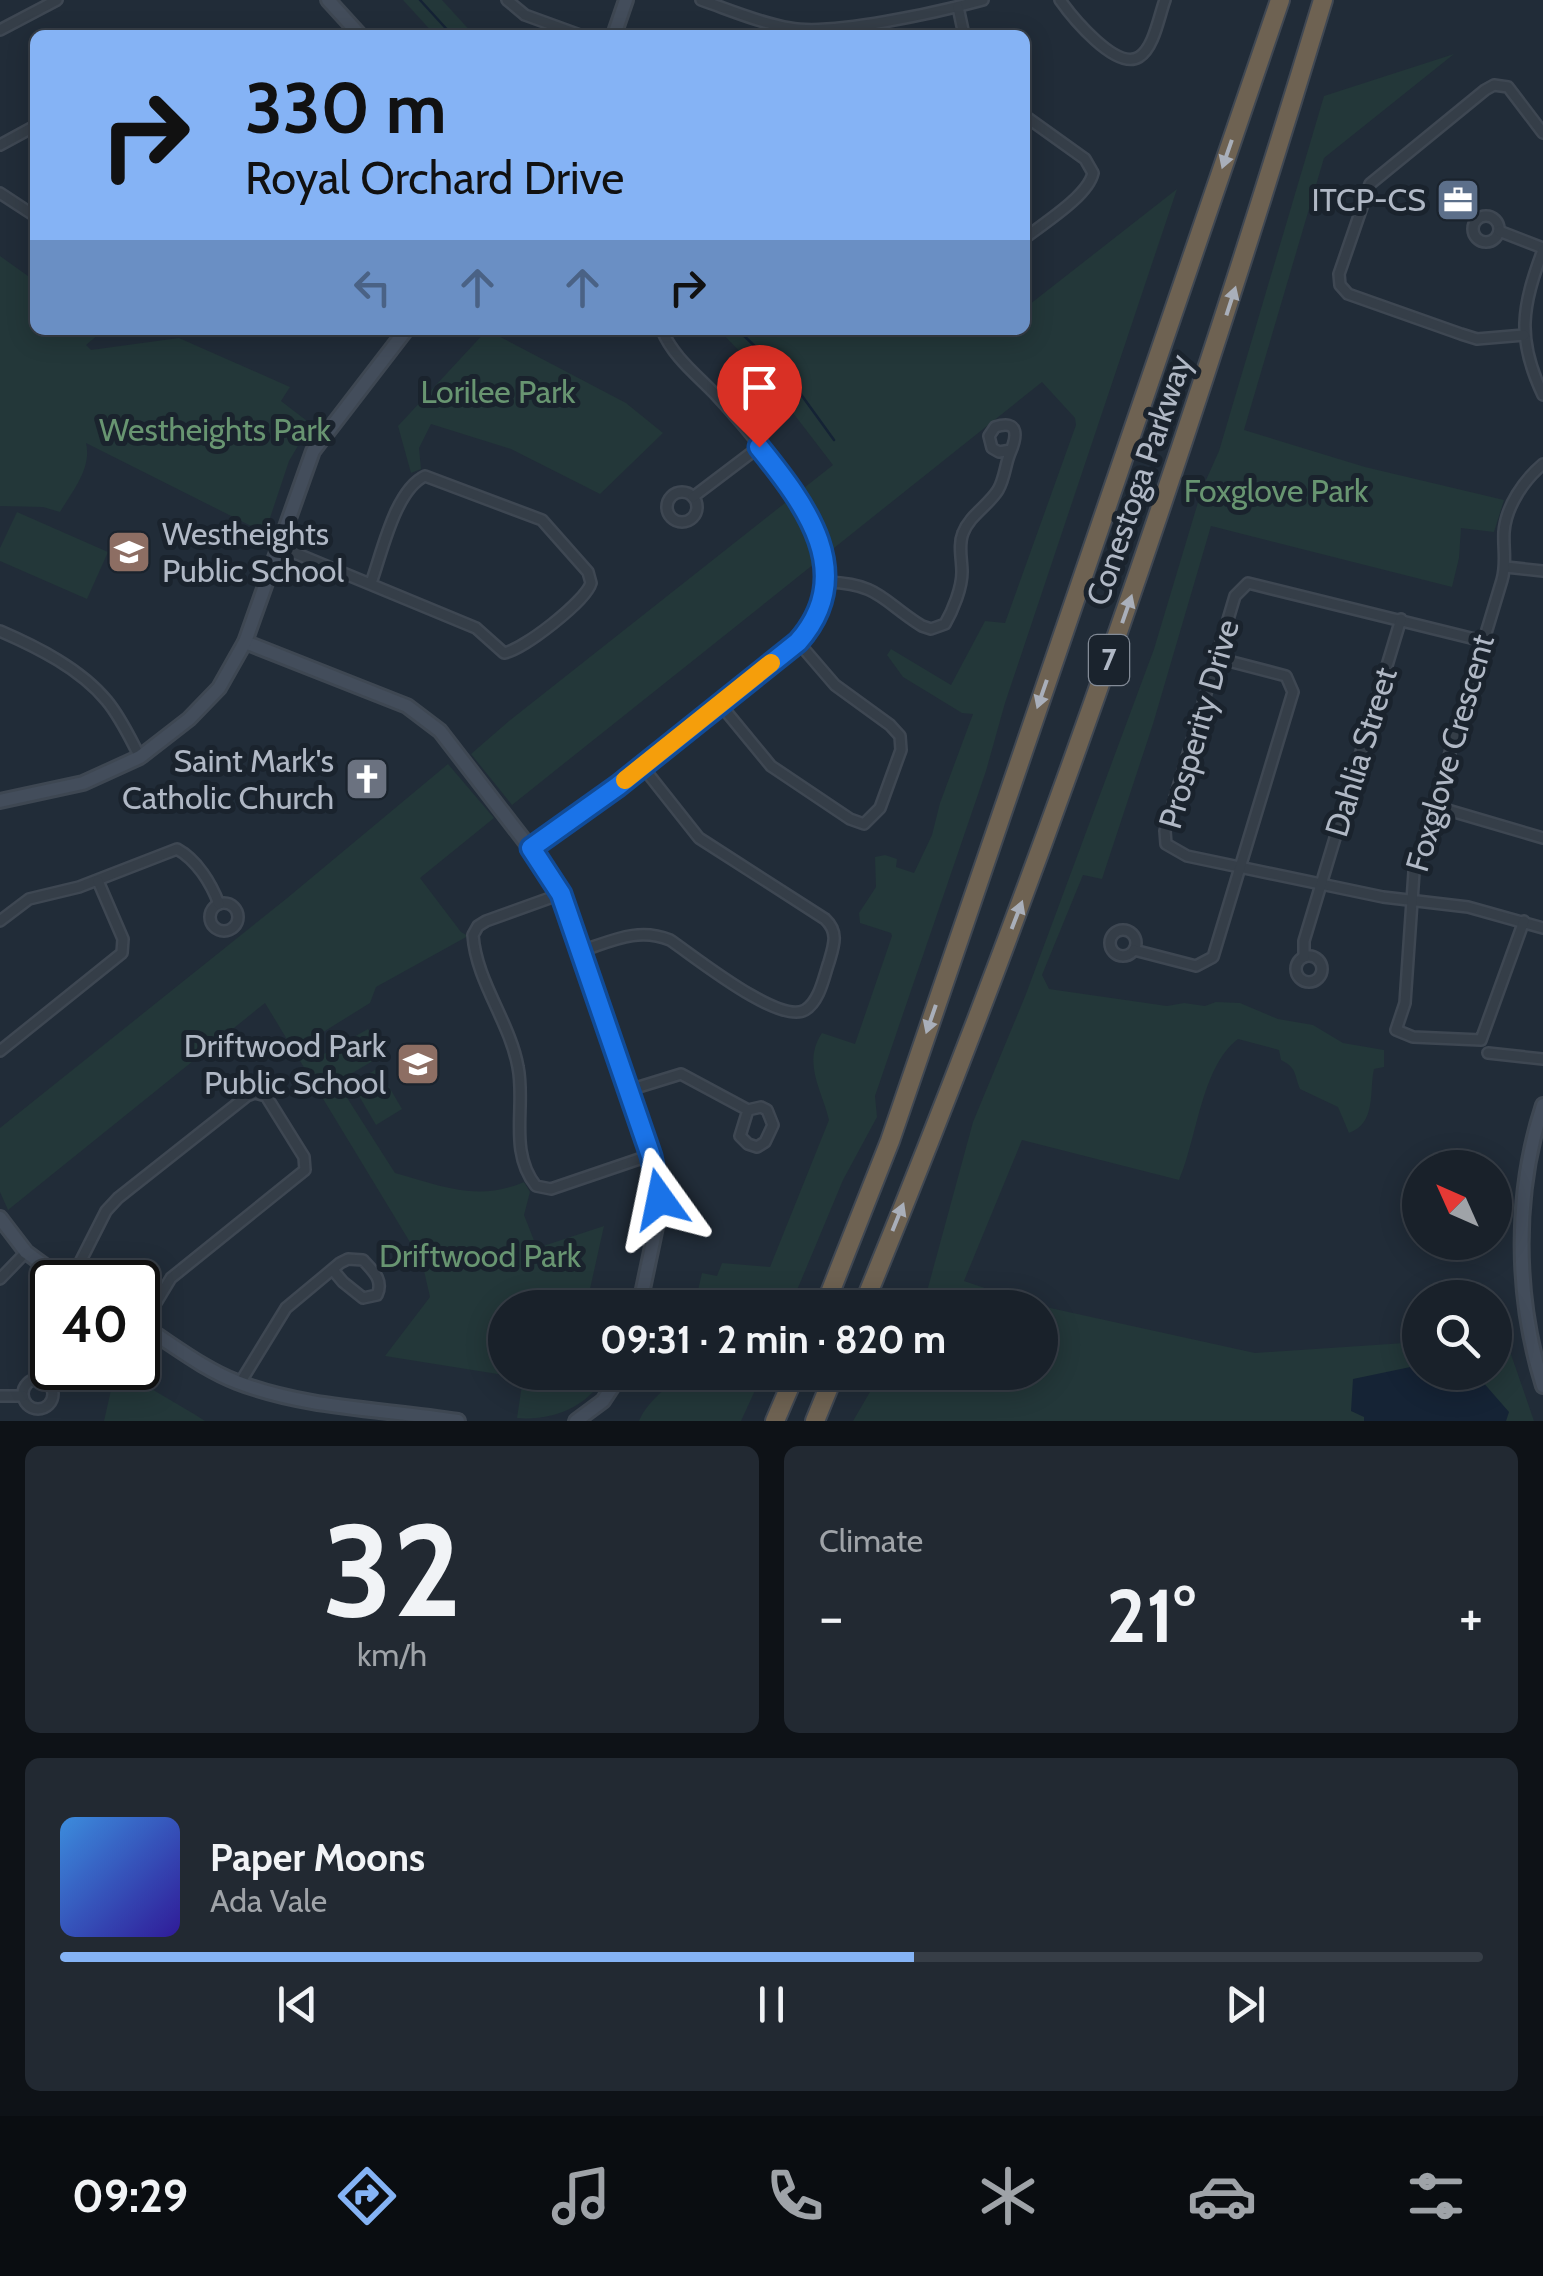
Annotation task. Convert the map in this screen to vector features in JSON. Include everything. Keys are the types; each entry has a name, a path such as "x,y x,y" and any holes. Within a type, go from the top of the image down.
{"highway":[{"name":"Conestoga Parkway","path":"831,1290 890,1141 1280,0"},
{"name":"Conestoga Parkway","path":"869,1290 1054,818 1196,408 1323,0"},
{"path":"774,1421 788,1390"},
{"path":"815,1421 828,1390"}],"street":[{"path":"0,30 57,0"},
{"path":"328,0 355,30"},
{"path":"507,0 525,15 566,30"},
{"path":"616,30 626,0"},
{"path":"701,0 790,28 812,30"},
{"path":"734,12 738,0"},
{"path":"843,30 983,0"},
{"path":"1060,0 1094,39 1128,60 1142,56 1150,43 1164,0"},
{"path":"958,7 963,30"},
{"path":"1524,335 1471,337 1348,294 1339,282 1370,184 1485,90 1494,85 1508,86 1543,132"},
{"path":"1030,120 1085,159 1094,173 1082,192 1030,234"},
{"path":"0,144 30,129"},
{"path":"0,193 30,213"},
{"path":"1500,231 1543,249 1525,305 1524,335 1530,367 1543,395"},
{"path":"0,801 83,783 140,757 167,739 218,688 244,642 313,452 402,335"},
{"path":"531,848 798,642 821,609 828,582 818,542 797,496 719,398 678,357 665,335"},
{"path":"693,498 759,447"},
{"path":"828,582 875,590 922,626 938,628 944,624 962,580 960,548 964,530 1000,486 1011,450"},
{"name":"Foxglove Crescent","path":"1524,921 1481,1040 1413,1037 1396,1030 1405,1003 1414,872 1506,567 1504,534 1508,516 1523,485 1543,464"},
{"path":"278,546 476,628 496,649 510,653 582,598 591,583 588,572 542,520 425,476 408,488 400,503 371,583"},
{"path":"1506,567 1543,571"},
{"name":"Prosperity Drive","path":"1482,641 1248,583 1235,596 1164,837 1166,844 1179,854 1320,885 1468,907 1543,928"},
{"name":"Dahlia Street","path":"1304,957 1304,941 1320,885 1401,620"},
{"path":"0,631 38,648 99,693 110,704 140,757"},
{"path":"244,642 407,706 424,717 440,731 531,848 561,894 630,1090 659,1188 659,1212 643,1290"},
{"path":"720,704 771,766 850,819 864,824 872,820 900,750 900,736 834,686 798,642"},
{"path":"1134,950 1188,965 1209,960 1288,710 1292,685 1286,676 1217,658"},
{"path":"581,951 628,935 655,934 756,998 794,1013 804,1011 814,1001 834,947 832,925 699,838 642,766"},
{"path":"1434,806 1543,838"},
{"path":"0,921 29,899 98,881 177,849 188,856 212,886 219,904"},
{"path":"0,1051 122,952 123,939 98,881"},
{"path":"561,894 486,922 473,935 518,1067 520,1148 530,1179 536,1186 551,1189 651,1156"},
{"path":"1488,1054 1543,1059"},
{"path":"630,1090 681,1074 748,1110 767,1110 772,1120 761,1146 748,1144 740,1136 748,1110"},
{"path":"80,1260 106,1210 118,1198 247,1096 262,1094 304,1157 305,1170 172,1278 160,1295"},
{"path":"1542,1378 1526,1309 1522,1248 1528,1165 1543,1105"},
{"path":"0,1218 26,1252 37,1260"},
{"path":"0,1279 26,1252"},
{"path":"240,1383 278,1317 333,1270 348,1259 363,1260 379,1280 377,1295 363,1298 333,1270"},
{"path":"160,1337 240,1383 300,1399 398,1416 458,1421"},
{"path":"576,1421 603,1401 610,1390"},
{"path":"0,1396 23,1396"}],"green space":[{"path":"403,0 442,0 469,30 430,30"},
{"name":"Foxglove Park","path":"1454,54 1324,158 1244,430 1365,467 1504,500 1494,532 1461,528 1452,587 1211,526 1102,879 1083,875 1042,975 1049,989 1167,1006 1240,1003 1278,1019 1313,1025 1343,1043 1384,1050 1384,1067 1374,1069 1364,1122 1349,1133 1338,1107 1300,1089 1279,1050 1238,1039 1226,1051 1208,1085 1179,1180 1022,1140 964,1281 991,1290 927,1290 973,1122 1026,994 1154,649 1202,489 1219,451 1324,96"},
{"path":"1177,189 875,1096 877,1117 843,1180 797,1290 698,1290 702,1273 717,1276 722,1263 770,1267 829,1120 815,1076 816,1044 822,1033 855,1044 892,936 860,923 859,913 876,887 875,857 897,859 896,867 914,873 932,835 973,714 962,713 903,677 887,655 891,649 951,685 985,621 1005,623 1076,425 1075,418 1042,382 512,805 471,754 833,465 770,383 724,335 1030,335 1030,304"},
{"name":"Westheights Park","path":"0,256 30,277 30,335 98,335 86,345 91,350 179,338 290,387 281,401 311,424 289,461 265,533 86,443 84,470 60,512 43,507 0,506"},
{"name":"Lorilee Park","path":"482,335 497,335 626,403 663,433 600,494 511,449 431,424 419,448 421,469 411,473 398,426"},
{"path":"17,512 108,552 87,599 0,561 0,548"},
{"name":"Driftwood Park","path":"448,764 494,818 420,878 468,936 376,987 370,1003 312,1039 322,1055 368,1029 383,1055 337,1082 395,1173 460,1190 491,1191 524,1182 530,1192 524,1215 537,1248 604,1226 590,1290 488,1290 488,1372 385,1356 430,1297 422,1262 265,1003 8,1210 0,1192 0,1128"},
{"path":"378,1068 402,1109 376,1125 352,1084"},
{"path":"1058,1310 1255,1353 1402,1343 1402,1390 1512,1390 1512,1357 1534,1421 853,1421 871,1390 1058,1390"},
{"path":"111,1390 153,1390 205,1421 104,1421"},
{"path":"521,1390 595,1390 581,1403 557,1414 517,1418"},
{"path":"662,1390 755,1390 741,1421 639,1421"}],"water":[{"path":"1402,1369 1402,1390 1490,1390 1509,1412 1506,1421 1364,1421 1364,1417 1351,1411 1353,1379"}],"waterway":[{"path":"420,0 447,30"},
{"path":"743,335 792,382 834,440"}],"slow traffic":[{"path":"625,780 771,663"}],"place":[{"name":"ITCP-CS","path":"1458,200"},
{"name":"Westheights Public School","path":"129,552"},
{"name":"Saint Mark's Catholic Church","path":"367,779"},
{"name":"Driftwood Park Public School","path":"418,1064"}],"route":[{"path":"660,1199 656,1170 561,894 531,848 618,786 798,642 811,627 828,582 825,564 797,496 759,447"}]}
